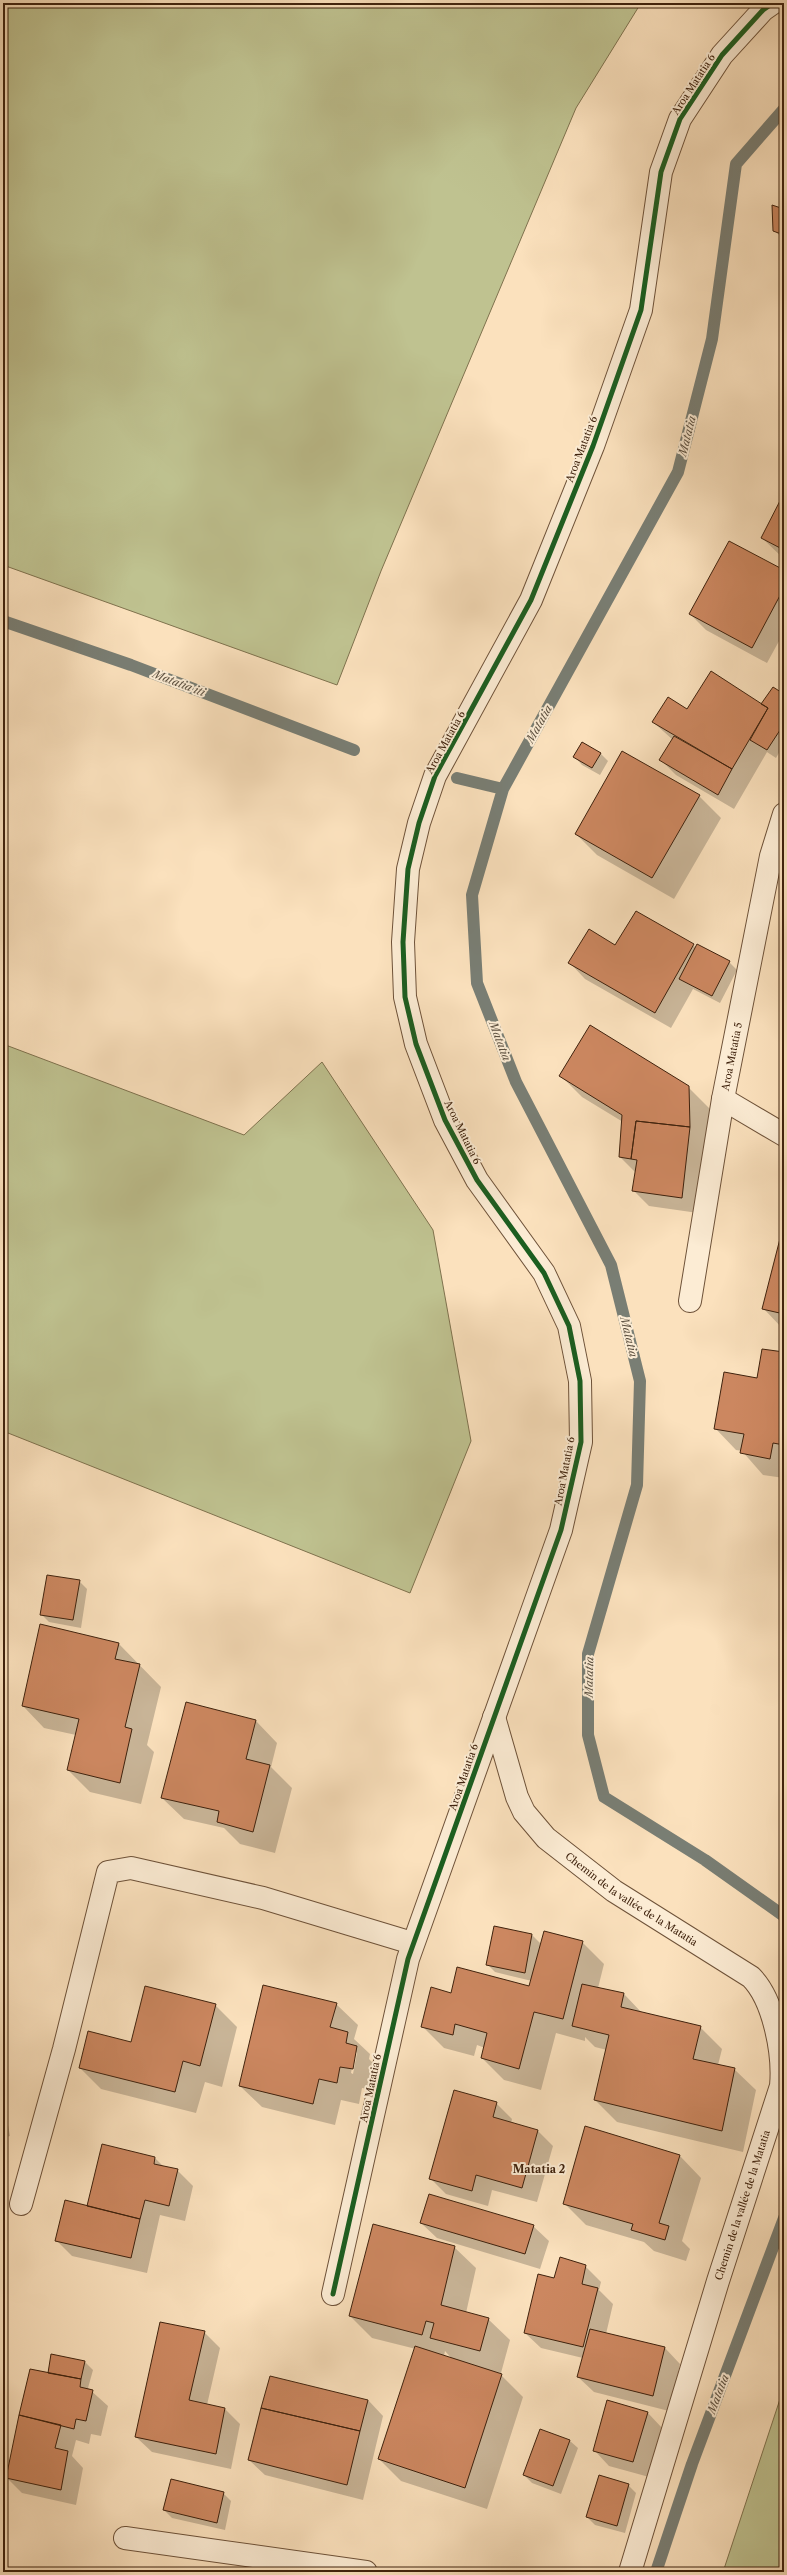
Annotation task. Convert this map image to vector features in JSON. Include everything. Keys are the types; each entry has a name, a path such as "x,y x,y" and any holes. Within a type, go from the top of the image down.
{"street":[{"name":"Aroa Matatia 6","path":"332,2294 412,1943 561,1530 581,1442 580,1381 569,1326 544,1273 476,1180 445,1120 416,1044 405,997 403,942 408,870 418,823 436,776 531,600 592,446 641,310 661,172 680,119 722,55 764,10 773,3"},
{"name":"Aroa Matatia 5","path":"690,1301 723,1099 771,856 784,814"},
{"path":"723,1099 784,1135"},
{"name":"Chemin de la vallée de la Matatia","path":"494,1717 517,1797 524,1812 556,1848 614,1891 751,1977 762,1987 769,2002 782,2069 780,2086 718,2281 630,2572"},
{"path":"21,2204 64,2049 108,1872 131,1868 263,1898 412,1943"},
{"path":"125,2538 366,2572"}],"green space":[{"path":"3,3 641,3 576,108 381,571 337,685 3,565"},
{"path":"3,1044 244,1135 322,1062 433,1230 471,1441 410,1593 3,1431"},
{"path":"784,2387 784,2572 723,2572"}],"building":[{"path":"772,205 784,209 784,235 773,231"},
{"path":"784,493 784,550 761,538"},
{"path":"729,541 784,570 784,588 752,648 689,614"},
{"path":"711,671 768,708 732,769 652,722 668,697 687,709"},
{"path":"773,687 784,694 784,724 767,750 750,740 768,708 761,704"},
{"path":"674,736 732,769 718,795 659,760"},
{"path":"582,742 601,753 592,768 573,757"},
{"path":"622,751 700,795 652,878 575,834"},
{"path":"636,911 694,944 655,1013 568,963 589,929 615,945"},
{"path":"697,944 730,961 712,996 679,979"},
{"path":"590,1025 689,1086 690,1127 636,1121 631,1159 619,1157 622,1115 559,1076"},
{"path":"636,1121 690,1127 682,1198 632,1191 637,1160 631,1159"},
{"path":"784,1223 784,1314 762,1309"},
{"path":"762,1349 784,1352 784,1445 773,1443 770,1459 740,1453 744,1434 714,1429 724,1372 757,1378"},
{"path":"47,1575 80,1580 73,1620 40,1615"},
{"path":"40,1624 119,1643 115,1659 140,1664 125,1727 132,1729 120,1783 67,1770 79,1719 22,1706"},
{"path":"186,1702 256,1720 246,1759 270,1765 253,1832 217,1822 219,1811 161,1798"},
{"path":"494,1926 532,1934 525,1973 486,1965"},
{"path":"544,1931 583,1941 563,2019 534,2012 519,2069 481,2058 487,2033 455,2024 453,2035 421,2027 431,1987 451,1993 457,1967 529,1986"},
{"path":"582,1984 624,1993 621,2007 701,2026 693,2059 735,2068 722,2131 594,2100 609,2035 572,2026"},
{"path":"263,1985 337,2003 330,2027 348,2032 346,2043 357,2046 353,2069 340,2067 337,2083 319,2079 313,2104 239,2086"},
{"path":"145,1986 216,2004 200,2066 183,2061 175,2092 79,2068 88,2031 131,2042"},
{"path":"454,2090 497,2102 493,2117 538,2130 522,2188 476,2175 472,2191 429,2179"},
{"path":"585,2126 680,2155 659,2223 669,2226 665,2240 631,2230 633,2224 563,2204"},
{"path":"102,2144 155,2157 154,2164 178,2169 169,2206 145,2200 140,2219 87,2206"},
{"path":"429,2194 534,2225 525,2254 420,2223"},
{"path":"65,2200 140,2219 131,2258 55,2241"},
{"path":"373,2224 455,2246 441,2305 489,2318 480,2351 430,2338 434,2323 426,2321 422,2335 349,2316"},
{"path":"560,2257 586,2265 582,2284 598,2288 583,2347 524,2333 538,2274 554,2278"},
{"path":"160,2322 205,2331 189,2400 225,2408 216,2454 135,2437"},
{"path":"590,2329 665,2347 653,2396 577,2377"},
{"path":"415,2346 502,2374 465,2488 378,2459"},
{"path":"51,2354 85,2361 81,2379 48,2373"},
{"path":"30,2369 81,2379 80,2387 93,2390 86,2421 76,2419 74,2429 19,2415"},
{"path":"270,2376 368,2400 360,2431 261,2408"},
{"path":"607,2400 648,2412 633,2462 593,2451"},
{"path":"261,2408 360,2431 347,2485 248,2460"},
{"path":"19,2415 61,2425 55,2448 68,2451 61,2490 6,2478"},
{"path":"540,2429 570,2440 553,2486 523,2475"},
{"path":"599,2475 629,2484 617,2526 586,2517"},
{"path":"171,2479 224,2492 217,2523 163,2510"}],"waterway":[{"name":"Matatia","path":"784,109 736,164 712,339 678,472 503,789 472,895 477,983 516,1082 611,1265 640,1381 637,1485 588,1654 588,1735 604,1797 705,1860 784,1916"},
{"name":"Matatia iti","path":"3,621 131,665 354,750"},
{"name":"Matatia iti","path":"457,778 503,789"},
{"name":"Matatia","path":"656,2572 692,2464 784,2218"}],"cycle path":[{"path":"333,2294 408,1959 561,1530 581,1442 580,1381 569,1326 544,1273 477,1180 445,1120 416,1044 405,997 403,942 408,869 419,823 435,776 531,600 593,446 641,310 661,172 680,119 722,55 763,10 773,3"}],"district":[{"name":"Matatia 2","path":"539,2169"}]}
